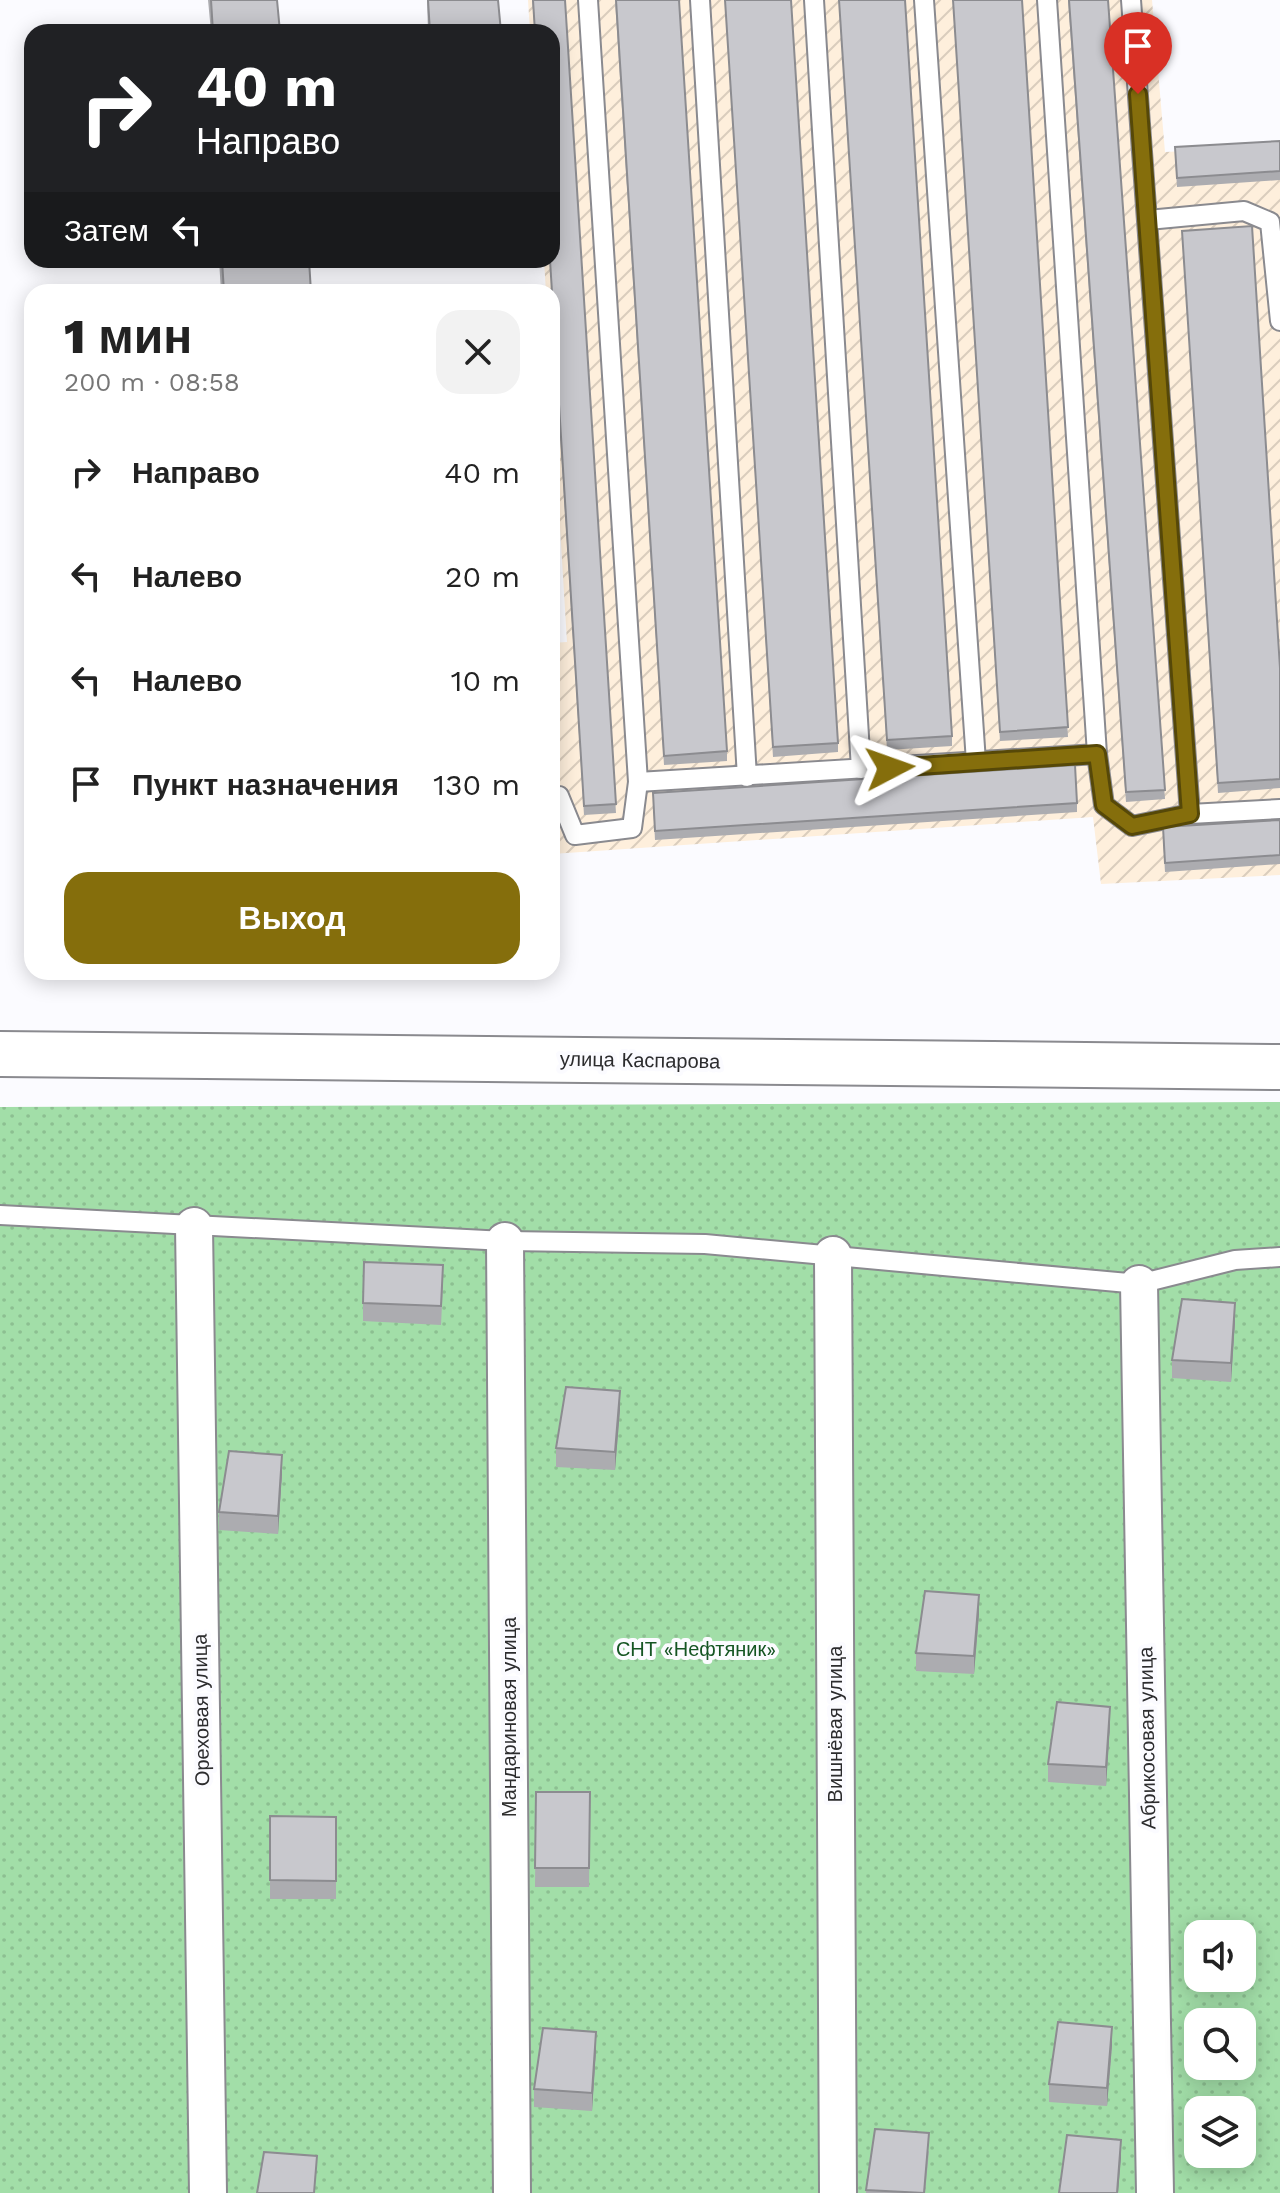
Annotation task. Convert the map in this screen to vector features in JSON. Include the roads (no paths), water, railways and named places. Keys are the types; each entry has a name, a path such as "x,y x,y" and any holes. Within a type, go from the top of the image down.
{"main road":[{"name":"улица Каспарова","path":"0,1054 1276,1067"}],"street":[{"name":"Ореховая улица","path":"194,1226 208,2193"},
{"name":"Мандариновая улица","path":"505,1241 512,2193"},
{"name":"Вишнёвая улица","path":"833,1255 838,2193"},
{"name":"Абрикосовая улица","path":"1139,1284 1155,2193"}],"lane":[{"path":"560,798 575,835 632,828 638,782 588,0"},
{"path":"700,0 747,777"},
{"path":"814,0 861,769"},
{"path":"924,0 976,762"},
{"path":"1047,0 1097,754 1104,805 1132,826 1190,814 1280,809"},
{"path":"1131,0 1190,814"},
{"path":"1148,220 1244,211 1270,222 1280,321"},
{"path":"638,782 1097,754"},
{"path":"0,1215 505,1241 705,1244 1139,1284 1235,1260 1280,1257"}],"park label":[{"name":"СНТ «Нефтяник»","path":"696,1649"}]}
